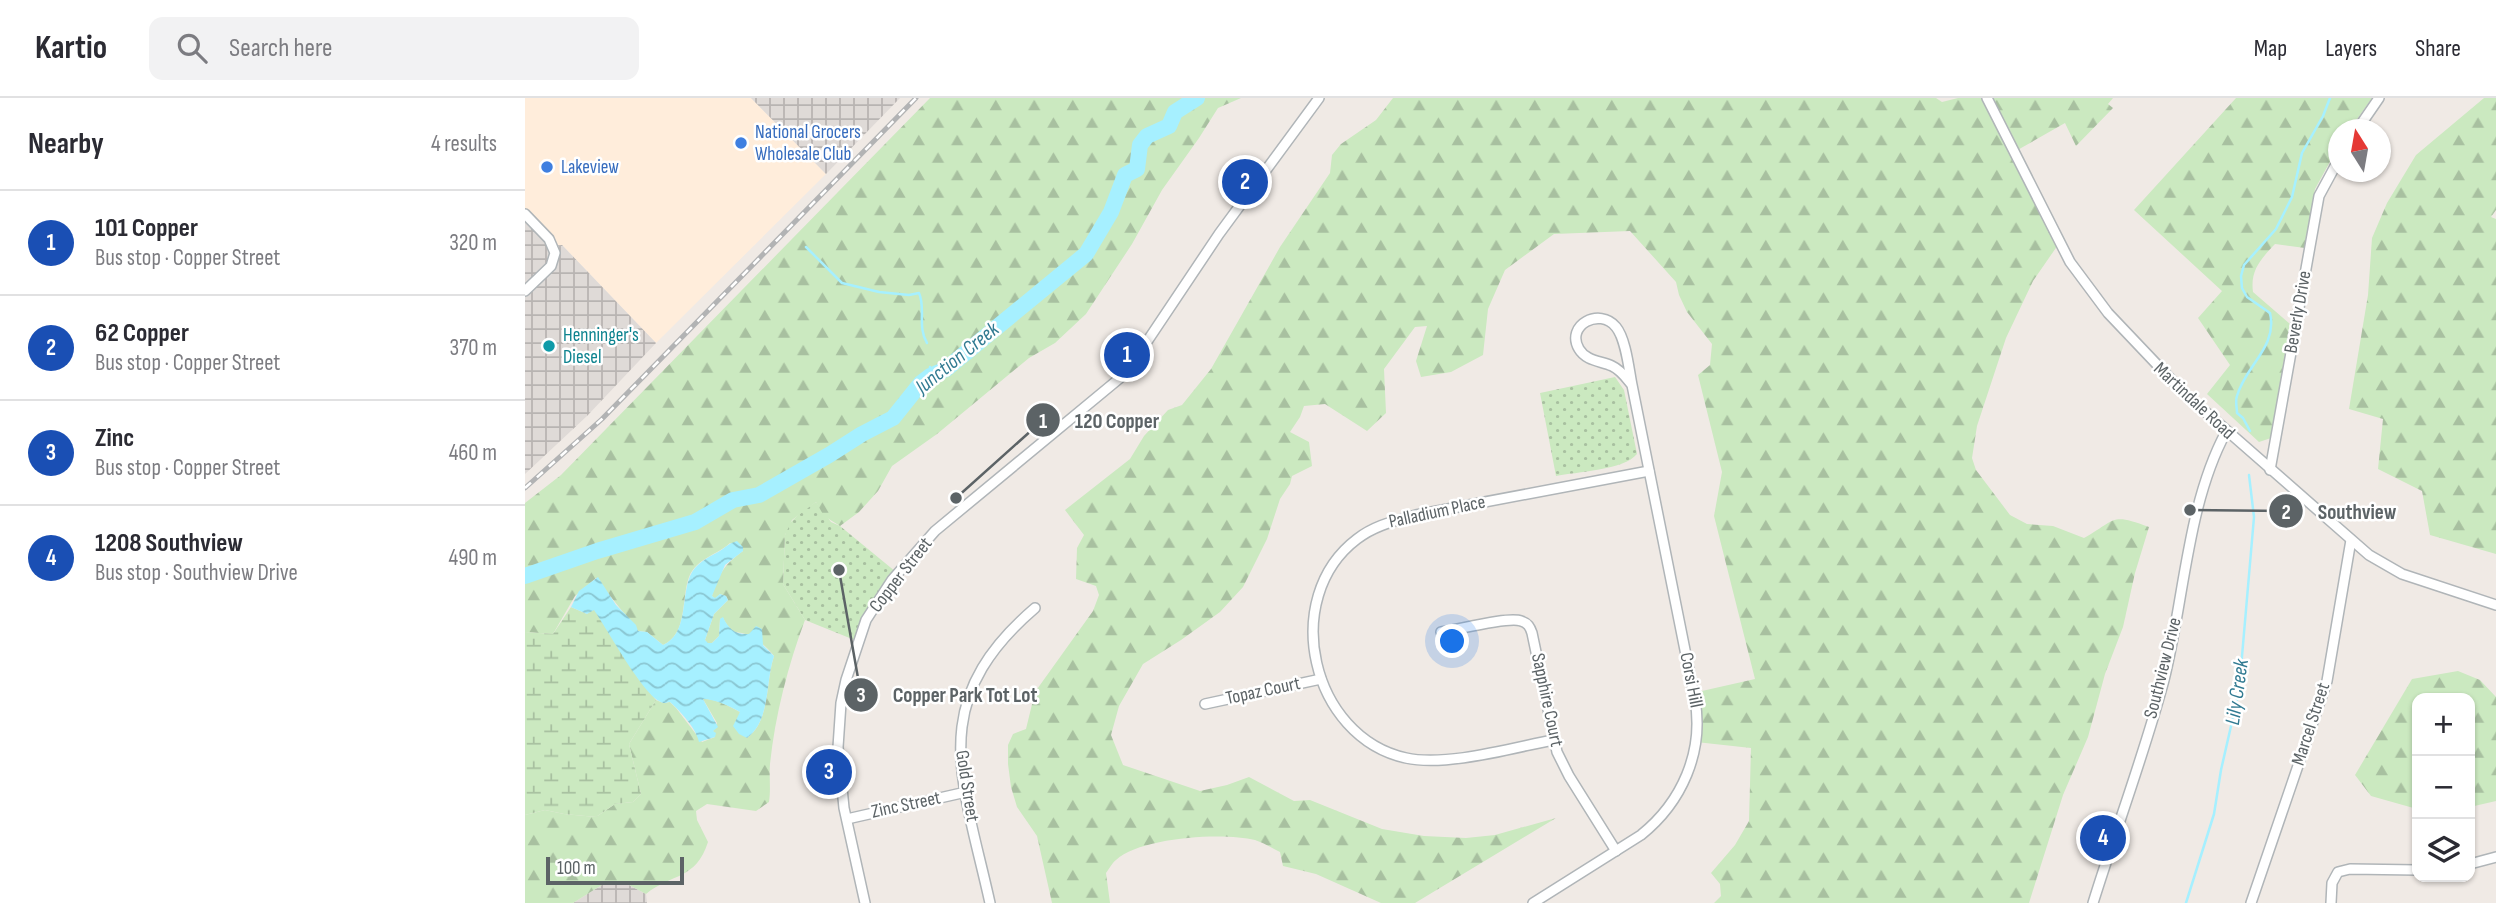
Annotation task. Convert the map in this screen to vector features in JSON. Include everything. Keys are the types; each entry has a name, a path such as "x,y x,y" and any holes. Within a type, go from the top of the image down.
{"street":[{"name":"Copper Street","path":"865,903 846,819 838,747 841,703 852,656 866,620 905,564 935,531 1126,373 1227,223 1319,98"},
{"name":"Martindale Road","path":"1987,98 2078,277 2141,349 2226,432 2369,555 2402,574 2496,606"},
{"path":"2365,119 2379,98"},
{"name":"Beverly Drive","path":"2270,470 2319,196 2328,179"},
{"path":"525,215 549,239 555,253 551,266 525,291"},
{"name":"Corsi Hill","path":"1533,903 1649,828 1672,802 1690,768 1697,733 1695,700 1632,385 1618,328 1597,317 1584,322 1576,335 1577,344 1583,354 1611,366 1632,385"},
{"name":"Southview Drive","path":"2093,903 2164,678 2193,531 2212,465 2226,432"},
{"name":"Palladium Place","path":"1553,740 1437,761 1408,759 1377,748 1343,720 1330,702 1321,679 1314,630 1315,608 1323,584 1338,558 1356,540 1379,525 1416,515 1649,471"},
{"name":"Marcel Street","path":"2251,903 2326,681 2351,540"},
{"name":"Gold Street","path":"990,903 961,768 960,741 964,709 972,686 991,652 1035,608"},
{"name":"Sapphire Court","path":"1441,632 1507,620 1522,621 1529,625 1553,740 1569,776 1616,851"},
{"name":"Topaz Court","path":"1205,704 1321,679"},
{"name":"Zinc Street","path":"846,819 966,792"},
{"path":"2475,863 2496,857"},
{"path":"2331,903 2332,883 2338,872 2350,869 2412,870"}],"shaded area":[{"path":"525,98 751,98 826,174 656,343 562,245 552,246 525,216"},
{"path":"751,98 900,98 826,174"},
{"path":"525,216 552,246 562,245 656,343 587,416 525,474"},
{"path":"605,883 629,885 646,894 647,903 573,903"}],"green space":[{"path":"930,98 1241,98 1218,108 1162,190 1132,244 1086,314 1055,343 1029,358 937,434 892,466 878,491 859,512 840,526 824,516 816,502 792,520 785,535 783,584 805,620 779,709 770,764 769,802 756,811 707,804 696,811 697,820 708,842 703,854 690,870 646,894 629,885 613,882 605,883 573,903 525,903 525,815 545,810 596,817 615,804 633,802 641,794 629,744 656,700 670,702 702,742 715,737 713,731 717,723 703,699 722,703 740,712 739,717 747,738 755,730 764,711 774,656 754,638 733,631 723,618 720,619 719,636 712,643 705,640 714,614 728,600 720,594 715,599 712,596 717,581 727,565 743,551 730,543 697,565 689,577 680,624 671,640 663,645 647,632 638,631 596,578 575,596 553,634 525,632 525,503 561,475"},
{"path":"1393,98 1936,98 1942,102 1958,98 2113,98 2108,104 2113,108 2076,146 2065,123 2014,152 2060,242 2033,281 2006,338 1977,426 1972,458 1976,470 2010,515 2027,524 2053,526 2084,538 2114,520 2127,520 2149,527 2123,627 2105,674 2088,737 2063,795 2029,903 1714,903 1721,896 1720,884 1711,873 1735,845 1749,821 1751,748 1696,742 1693,693 1755,679 1714,516 1722,472 1698,375 1710,365 1712,344 1687,312 1676,282 1630,231 1554,234 1505,270 1488,309 1483,355 1451,372 1421,377 1416,361 1427,326 1415,327 1384,369 1386,413 1367,431 1325,404 1304,406 1290,432 1309,442 1312,466 1292,476 1280,499 1267,539 1243,587 1220,612 1143,664 1119,706 1111,735 1123,765 1200,791 1249,777 1294,801 1310,800 1382,829 1424,836 1466,838 1495,835 1556,818 1415,903 1381,903 1316,874 1283,866 1280,852 1255,840 1204,837 1163,841 1144,846 1115,861 1106,873 1110,903 1052,903 1037,836 1017,807 1011,787 1008,745 1013,734 1026,729 1035,692 1093,611 1099,595 1096,586 1076,579 1077,548 1084,535 1065,510 1130,459 1144,436 1168,410 1182,405 1211,369 1280,247 1330,173 1332,155 1341,144 1376,120"},
{"path":"2236,98 2372,98 2357,119 2328,119 2328,165 2315,189 2305,248 2275,244 2261,260 2253,277 2253,292 2290,324 2271,438 2259,442 2207,394 2230,365 2198,318 2222,291 2134,210"},
{"path":"2484,98 2496,98 2496,210 2491,217 2496,219 2496,554 2430,535 2422,491 2378,469 2383,419 2349,409 2368,295 2372,238 2387,203 2416,155"},
{"path":"1615,377 1624,390 1637,454 1622,464 1611,467 1556,476 1540,393"},
{"path":"816,502 831,522 840,526 896,572 857,641 805,620 783,584 785,535 788,525"},
{"path":"571,607 587,614 594,609 638,678 656,700 629,744 641,794 633,802 615,804 596,817 545,810 525,815 525,632 553,634"},
{"path":"2458,671 2480,680 2496,697 2496,801 2475,806 2475,693 2412,693 2412,808 2371,796 2355,775 2412,679"}],"water":[{"path":"737,541 743,551 725,565 712,596 715,598 720,594 728,600 714,614 705,640 712,643 719,636 720,619 723,617 727,625 736,632 749,634 756,626 762,629 763,645 774,656 764,711 755,730 747,738 739,734 733,726 740,712 722,703 703,699 718,727 713,731 716,733 715,737 699,742 678,710 670,702 659,701 643,685 594,610 587,614 571,607 579,591 598,577 616,605 636,625 638,631 647,632 663,645 677,633 692,572 706,559"}],"waterway":[{"name":"Junction Creek","path":"525,576 695,522 733,500 759,495 893,418 921,383 946,369 1086,254 1111,212 1125,175 1137,169 1140,145 1147,136 1169,126 1175,112 1197,98"},
{"name":"Lily Creek","path":"2250,431 2237,413 2236,398 2265,346 2271,325 2270,313 2247,297 2242,288 2241,276 2244,265 2276,229 2292,197 2302,153 2330,98"},
{"path":"806,247 842,283 879,292 909,295 919,293 927,343"},
{"path":"930,367 930,376"},
{"name":"Lily Creek","path":"2186,903 2214,814 2239,691 2254,517 2249,475"}],"railway":[{"path":"525,488 602,419 916,98"}],"place":[{"name":"National Grocers Wholesale Club","path":"741,143"},
{"name":"Lakeview","path":"547,167"},
{"name":"62 Copper","path":"1245,182"},
{"name":"Henninger's Diesel","path":"549,346"},
{"name":"101 Copper","path":"1127,355"},
{"name":"120 Copper","path":"956,498"},
{"name":"Southview","path":"2190,510"},
{"name":"Copper Park Tot Lot","path":"839,570"},
{"name":"Zinc","path":"829,772"},
{"name":"1208 Southview","path":"2103,838"}]}
